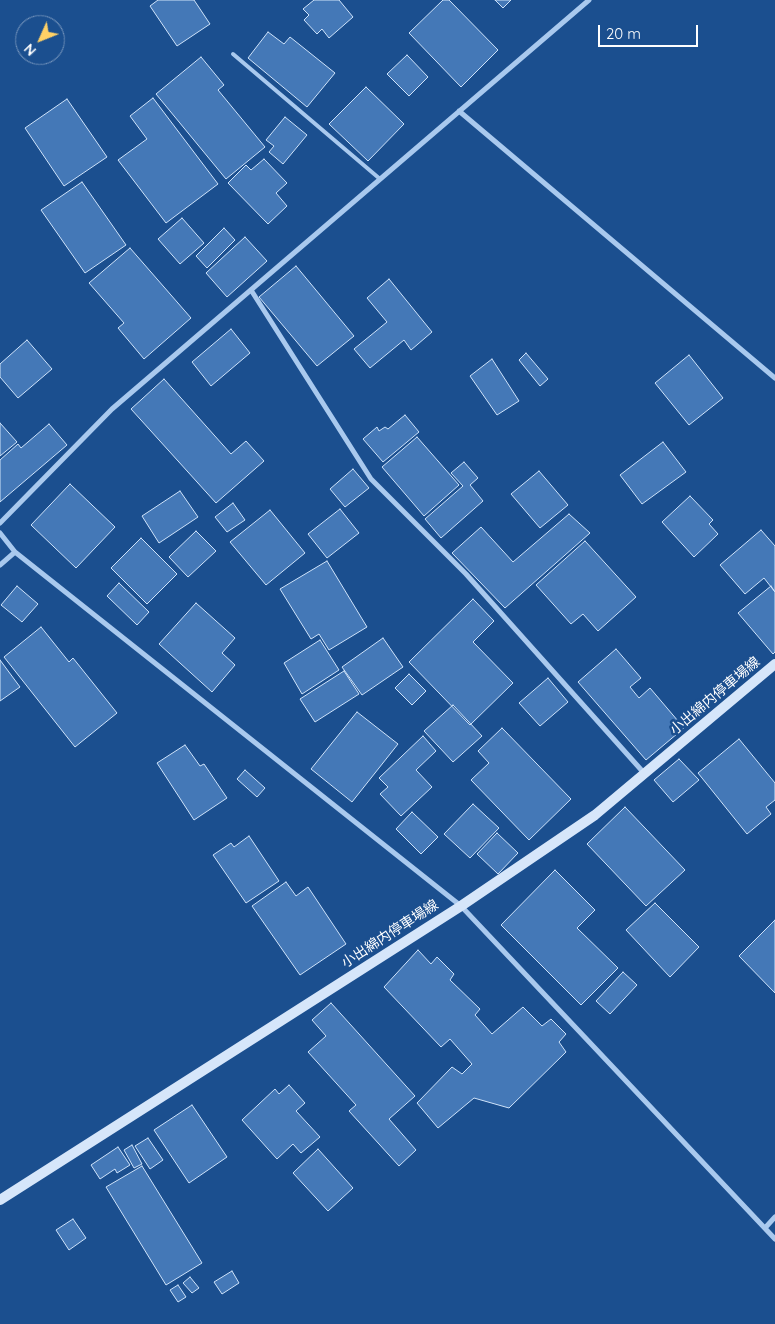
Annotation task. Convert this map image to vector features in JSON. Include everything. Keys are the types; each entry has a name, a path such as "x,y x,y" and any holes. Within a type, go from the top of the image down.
{"main road":[{"name":"小出綿内停車場線","path":"0,1200 461,906 595,815 775,664"}],"street":[{"path":"0,523 112,409 589,0"},
{"path":"460,111 775,378"},
{"path":"251,290 371,479 466,574 644,773"},
{"path":"0,533 15,552 461,906 775,1239"},
{"path":"0,565 15,552"},
{"path":"765,1228 775,1217"}],"lane":[{"path":"233,54 380,179"}],"building":[{"path":"158,0 194,0 210,24 177,46 150,6"},
{"path":"314,0 339,0 353,17 329,38 322,29 317,34 304,20 309,15 303,9"},
{"path":"443,0 449,0 498,50 461,87 409,33"},
{"path":"495,0 511,0 503,8"},
{"path":"268,32 284,44 290,37 335,73 307,107 248,58"},
{"path":"407,55 428,77 409,96 387,74"},
{"path":"201,57 224,85 218,90 265,147 226,179 156,94"},
{"path":"366,87 404,124 368,161 329,124"},
{"path":"153,98 218,184 166,223 118,160 147,139 130,116"},
{"path":"67,99 107,157 64,186 25,128"},
{"path":"285,117 307,135 283,164 269,152 274,146 266,140"},
{"path":"264,159 287,183 276,193 287,206 268,224 228,183 246,165 251,170"},
{"path":"82,182 126,245 85,273 41,210"},
{"path":"182,218 204,243 180,264 158,239"},
{"path":"224,228 235,240 207,268 196,256"},
{"path":"245,237 267,261 227,297 206,273"},
{"path":"130,248 191,318 144,359 118,328 124,323 89,283"},
{"path":"296,266 354,336 317,366 259,297"},
{"path":"389,279 432,332 411,350 404,340 370,368 354,349 387,322 367,298"},
{"path":"231,329 250,353 211,386 192,362"},
{"path":"27,340 52,369 18,398 0,377 0,364"},
{"path":"526,353 548,379 540,386 519,360"},
{"path":"689,355 723,398 689,425 655,383"},
{"path":"492,359 519,401 497,415 470,376"},
{"path":"164,379 231,454 246,441 264,461 216,503 131,409"},
{"path":"405,415 419,432 383,462 363,439 377,427 379,431 385,427 388,429"},
{"path":"0,423 17,442 0,456"},
{"path":"49,424 67,445 0,502 0,460 18,444 21,448"},
{"path":"417,437 459,485 424,516 382,467"},
{"path":"663,442 686,472 642,504 620,475"},
{"path":"464,462 478,478 470,485 483,501 441,538 425,519 463,486 451,473"},
{"path":"353,469 369,488 345,507 330,489"},
{"path":"539,471 568,505 540,528 511,494"},
{"path":"70,484 115,527 76,568 31,525"},
{"path":"180,491 198,517 159,543 142,516"},
{"path":"690,496 713,520 709,524 718,534 694,557 662,522"},
{"path":"233,503 245,520 227,532 215,517"},
{"path":"340,509 359,533 327,558 308,534"},
{"path":"270,510 305,553 266,585 230,542"},
{"path":"569,514 590,533 505,608 452,553 481,527 513,562"},
{"path":"761,530 775,546 775,592 764,578 745,594 720,565"},
{"path":"196,531 216,551 188,577 169,557"},
{"path":"141,538 177,574 147,604 111,568"},
{"path":"585,541 636,597 598,631 583,614 571,624 536,585"},
{"path":"327,561 367,627 329,650 319,634 311,639 280,589"},
{"path":"119,583 149,612 137,625 107,596"},
{"path":"17,586 38,604 22,622 1,605"},
{"path":"771,586 775,592 775,652 773,654 738,613"},
{"path":"473,599 494,621 473,642 513,683 470,725 409,662"},
{"path":"196,603 235,638 222,653 235,665 212,692 159,644"},
{"path":"41,627 69,662 73,658 117,713 75,747 4,657"},
{"path":"383,638 403,667 362,695 342,667"},
{"path":"320,640 339,670 302,694 284,663"},
{"path":"616,649 641,678 630,687 639,698 650,688 684,728 646,760 578,682"},
{"path":"0,660 20,687 0,701"},
{"path":"344,671 359,694 315,722 300,699"},
{"path":"409,674 426,691 412,705 395,688"},
{"path":"548,678 568,702 540,726 519,703"},
{"path":"453,705 482,736 453,762 424,731"},
{"path":"357,712 398,744 352,802 311,769"},
{"path":"502,728 571,799 529,840 471,780 489,763 478,751"},
{"path":"423,736 436,751 416,770 432,787 401,816 380,794 388,787 379,778"},
{"path":"739,739 775,783 775,800 766,807 771,814 747,834 698,773"},
{"path":"185,745 200,766 204,764 227,798 194,820 157,763"},
{"path":"679,759 699,780 673,802 654,780"},
{"path":"245,770 265,788 257,797 237,779"},
{"path":"473,804 499,828 470,858 444,834"},
{"path":"625,807 685,870 646,906 587,844"},
{"path":"412,812 438,837 421,854 396,829"},
{"path":"497,833 518,853 498,874 477,854"},
{"path":"249,836 279,881 246,903 213,855 231,843 234,847"},
{"path":"555,870 595,910 577,928 618,968 581,1005 501,925"},
{"path":"286,882 296,896 308,887 346,944 300,975 252,906"},
{"path":"655,903 699,947 670,977 626,930"},
{"path":"775,920 775,993 739,956"},
{"path":"418,950 431,964 437,957 454,974 450,980 480,1009 475,1015 492,1034 523,1007 542,1026 551,1019 566,1034 559,1042 566,1052 509,1108 474,1098 438,1128 417,1103 452,1067 462,1074 472,1064 450,1039 441,1047 384,987"},
{"path":"623,972 637,985 610,1014 596,1001"},
{"path":"331,1003 415,1096 389,1119 416,1150 399,1166 349,1111 356,1105 308,1052 326,1036 312,1020"},
{"path":"289,1085 305,1103 296,1111 320,1137 301,1153 293,1144 277,1159 242,1120 275,1089 279,1094"},
{"path":"192,1105 227,1157 189,1183 154,1130"},
{"path":"148,1138 163,1160 150,1169 135,1146"},
{"path":"132,1145 142,1164 134,1168 124,1150"},
{"path":"118,1147 130,1165 117,1173 115,1169 100,1179 91,1165"},
{"path":"318,1149 353,1188 328,1211 293,1173"},
{"path":"142,1166 202,1263 166,1285 106,1187"},
{"path":"73,1219 86,1238 69,1250 56,1230"},
{"path":"232,1271 239,1283 222,1294 214,1282"},
{"path":"190,1277 199,1288 192,1293 183,1283"},
{"path":"178,1285 186,1297 178,1302 170,1290"}]}
